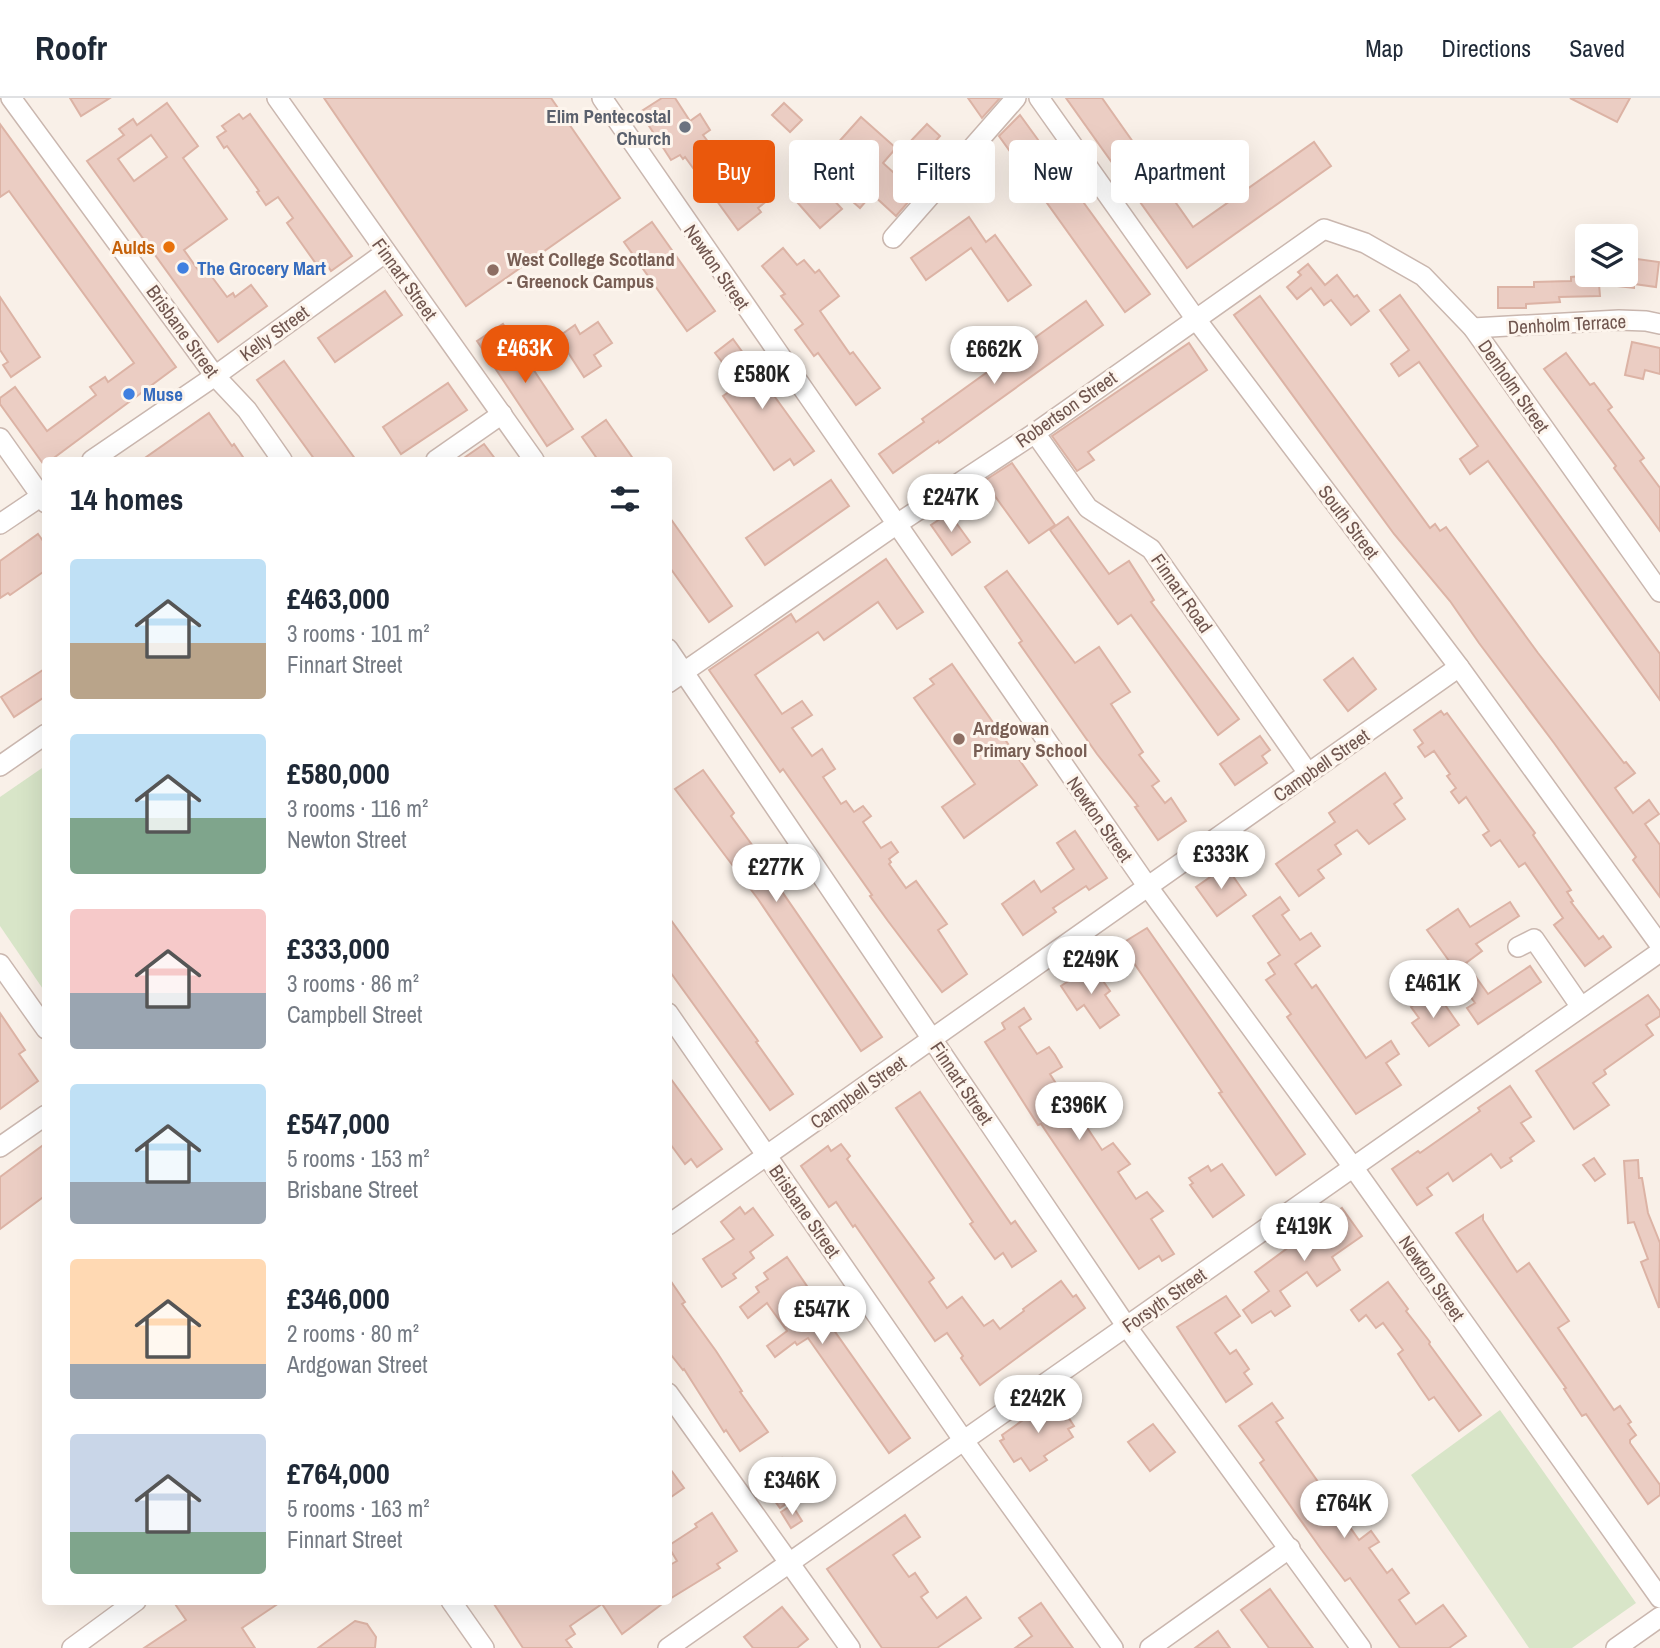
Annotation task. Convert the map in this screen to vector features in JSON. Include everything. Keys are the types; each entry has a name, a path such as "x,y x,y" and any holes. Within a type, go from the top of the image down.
{"street":[{"name":"Brisbane Street","path":"11,98 215,376 247,410 280,457"},
{"name":"Finnart Street","path":"277,98 532,457"},
{"path":"893,238 1016,98"},
{"name":"South Street","path":"1039,98 1195,317 1459,667 1660,945"},
{"name":"Newton Street","path":"613,102 897,524 1148,887 1353,1167 1660,1598"},
{"name":"Robertson Street","path":"677,677 897,524 1035,433 1195,317 1324,229"},
{"name":"Denholm Street","path":"1324,229 1365,243 1423,276 1473,328 1660,592"},
{"name":"Kelly Street","path":"96,457 215,376 386,252"},
{"name":"Denholm Terrace","path":"1473,328 1619,320 1660,324"},
{"path":"440,457 502,414"},
{"name":"Finnart Road","path":"1035,433 1088,508 1152,549 1308,773"},
{"path":"0,438 42,494"},
{"path":"0,524 42,498"},
{"name":"Campbell Street","path":"672,1222 1459,667"},
{"name":"Finnart Street","path":"677,677 932,1039 1126,1327 1361,1648"},
{"path":"0,766 42,737"},
{"path":"1518,947 1534,939 1581,1007"},
{"name":"Forsyth Street","path":"668,1648 1660,952"},
{"path":"0,964 42,1023"},
{"name":"Brisbane Street","path":"672,1019 964,1441 1113,1648"},
{"path":"0,1147 42,1118"},
{"path":"672,1399 850,1648"},
{"path":"1150,1648 1290,1548"},
{"path":"72,1648 131,1605"},
{"path":"454,1605 484,1648"},
{"path":"1616,1648 1660,1617"}],"green space":[{"path":"42,768 42,988 0,926 0,797"},
{"path":"1500,1410 1636,1603 1572,1648 1529,1648 1411,1475"}],"building":[{"path":"70,98 110,98 81,116"},
{"name":"West College Scotland - Greenock Campus","path":"324,98 551,98 620,198 466,306"},
{"name":"Elim Pentecostal Church","path":"662,98 675,98 690,121 700,114 710,130 703,135 707,140 693,140 693,168 685,157 683,159 680,155 671,160 640,112"},
{"path":"968,98 1000,98 982,118"},
{"path":"1066,98 1102,98 1132,140 1111,140 1111,161"},
{"path":"1570,98 1630,98 1617,122"},
{"path":"167,103 198,146 183,158 227,219 184,250 203,277 209,273 227,297 233,293 235,297 251,285 267,306 218,342 87,161 124,135 119,129 133,119 137,125","holes":["151,135 167,157 134,181 118,159"]},
{"path":"784,103 802,120 790,132 772,115"},
{"path":"239,114 243,119 250,114 352,256 331,271 326,263 319,268 287,223 293,218 278,197 266,205 227,146 224,148 217,137 226,131 222,126"},
{"path":"1020,115 1038,140 1009,140 1009,150 999,136"},
{"path":"861,117 893,145 893,151 883,163 893,172 893,203 907,203 896,216 879,200 879,140 840,140"},
{"path":"0,124 176,367 55,457 42,457 42,462 0,404 0,398 15,387 47,431 96,395 90,387 105,377 108,382 134,363 9,191 0,197"},
{"path":"927,124 940,136 937,140 912,140"},
{"path":"1314,142 1331,166 1187,268 1141,203 1176,203 1193,227 1227,203 1249,203 1249,188"},
{"name":"Elim Pentecostal Church","path":"718,203 764,203 758,208 761,212 738,230"},
{"path":"798,203 837,203 842,209 820,228"},
{"path":"1047,203 1084,203 1150,294 1125,312"},
{"path":"969,217 986,242 995,235 1031,285 1008,301 971,248 926,280 911,258"},
{"path":"652,222 715,311 687,331 624,242"},
{"path":"783,248 797,265 804,260 815,273 819,270 839,296 820,311 850,354 853,352 880,388 856,405 818,353 814,356 795,330 803,324 781,296 785,294 762,266"},
{"path":"1638,259 1659,262 1656,287 1638,285"},
{"path":"1308,264 1325,285 1337,275 1369,311 1351,325 1331,300 1324,305 1311,288 1297,299 1287,287 1301,275 1298,272"},
{"path":"1571,277 1575,277 1575,287 1599,287 1600,296 1559,297 1560,302 1526,304 1526,308 1498,308 1498,287 1534,287 1534,282 1571,281"},
{"path":"385,291 402,315 335,362 318,338"},
{"path":"1400,295 1660,654 1660,700 1488,461 1470,474 1460,459 1478,446 1419,362 1399,376 1391,364 1409,350 1380,310"},
{"path":"1260,296 1430,528 1435,524 1440,531 1446,527 1538,653 1624,763 1635,773 1615,788 1633,813 1649,800 1659,814 1645,824 1660,845 1660,897 1633,860 1636,857 1554,743 1450,601 1394,534 1234,315"},
{"path":"0,297 40,357 11,377 3,365 8,362 0,350"},
{"path":"1086,301 1103,325 893,473 879,454 924,422 922,419"},
{"path":"598,322 612,343 594,355 601,366 584,377 558,337 575,325 580,334"},
{"path":"503,324 573,429 547,446 477,341"},
{"path":"733,339 814,451 794,465 790,459 774,470 723,396 737,386 734,382 736,380 715,353"},
{"path":"1632,342 1660,348 1660,374 1645,370 1643,379 1625,375"},
{"path":"1189,343 1207,370 1088,452 1094,460 1077,471 1052,436"},
{"path":"1566,353 1590,385 1594,383 1612,407 1608,410 1644,458 1640,461 1660,488 1660,531 1544,369"},
{"path":"284,361 354,457 313,457 257,380"},
{"path":"448,383 467,410 401,454 383,427"},
{"path":"209,413 243,457 146,457"},
{"path":"606,420 632,457 596,457 582,437"},
{"path":"484,444 494,457 465,457"},
{"path":"1012,463 1055,525 1029,543 984,481"},
{"path":"831,480 849,506 765,565 746,538"},
{"path":"949,513 970,542 952,555 931,525"},
{"path":"1068,517 1109,574 1129,561 1154,600 1151,602 1239,719 1218,735 1131,615 1118,624 1050,530"},
{"path":"672,521 732,606 709,622 672,571"},
{"path":"38,534 42,540 42,573 10,595 8,593 0,598 0,561"},
{"path":"886,559 923,612 897,629 878,602 824,640 818,632 755,675 782,714 802,701 812,715 792,728 812,756 822,749 835,769 823,777 841,804 846,801 854,812 863,806 871,816 863,822 881,848 891,842 898,852 889,859 889,864 906,888 916,881 947,924 938,930 967,974 942,992 870,896 872,895 783,769 780,772 709,670 791,614 796,622"},
{"path":"1007,571 1075,663 1099,647 1130,692 1111,704 1143,752 1139,755 1159,781 1152,786 1165,803 1171,798 1186,821 1158,840 1135,807 1138,806 1097,754 1019,643 1022,641 985,587"},
{"path":"1353,658 1376,689 1348,711 1324,680"},
{"name":"Ardgowan Primary School","path":"952,664 1037,785 964,838 942,807 975,784 914,698 934,684 930,679"},
{"path":"42,671 42,699 14,717 1,697"},
{"path":"1441,711 1444,715 1447,713 1535,833 1533,835 1571,890 1567,892 1573,901 1571,902 1599,939 1603,936 1611,947 1585,966 1554,925 1563,918 1525,863 1519,867 1500,840 1491,846 1483,835 1489,831 1466,797 1459,803 1451,792 1456,788 1434,751 1425,757 1418,747 1423,743 1414,730"},
{"path":"1260,736 1270,750 1262,756 1267,763 1235,785 1220,764"},
{"path":"703,770 734,813 731,816 772,872 770,874 882,1037 861,1051 758,899 675,789"},
{"path":"1385,773 1402,798 1394,804 1405,819 1369,844 1357,830 1335,845 1341,854 1318,870 1324,878 1299,896 1276,864 1335,822 1329,813"},
{"path":"1075,831 1107,878 1089,890 1086,886 1053,908 1056,912 1023,935 1002,904 1034,881 1041,892 1074,869 1057,843"},
{"path":"1226,866 1246,895 1217,916 1196,887"},
{"path":"1280,897 1289,910 1282,915 1300,940 1311,933 1320,946 1295,964 1312,988 1316,985 1366,1058 1391,1041 1399,1054 1386,1063 1401,1085 1356,1114 1287,1017 1291,1014 1266,980 1275,974 1268,963 1280,955 1253,916"},
{"path":"1510,902 1519,916 1476,944 1482,951 1466,963 1488,994 1530,966 1541,982 1478,1024 1467,1008 1475,1003 1427,930 1458,909 1470,927"},
{"path":"672,922 793,1094 770,1110 672,975"},
{"path":"1147,928 1305,1154 1276,1175 1121,944"},
{"path":"1092,965 1110,991 1105,995 1119,1015 1100,1028 1084,1005 1077,1010 1061,986"},
{"path":"1430,993 1438,1004 1443,1002 1459,1025 1429,1046 1412,1023 1419,1018 1411,1007"},
{"path":"1648,995 1660,1011 1660,1016 1646,1025 1653,1035 1604,1070 1606,1074 1593,1083 1609,1105 1574,1129 1536,1071"},
{"path":"1024,1008 1031,1019 1019,1027 1037,1054 1049,1047 1055,1055 1062,1067 1050,1074 1064,1096 1076,1088 1096,1115 1084,1123 1102,1150 1113,1143 1130,1164 1118,1172 1136,1199 1147,1192 1163,1211 1151,1219 1174,1254 1162,1261 1159,1256 1139,1269 1041,1124 1038,1125 985,1042 1005,1029 1002,1023"},
{"path":"0,1013 25,1050 19,1054 38,1081 0,1109"},
{"path":"672,1080 722,1149 697,1167 691,1159 685,1164 672,1146"},
{"path":"1510,1086 1531,1117 1521,1123 1534,1141 1501,1168 1491,1154 1453,1181 1448,1173 1427,1188 1432,1195 1417,1205 1392,1169 1480,1111 1478,1108"},
{"path":"920,1092 1011,1224 1015,1221 1036,1251 1012,1267 1003,1253 995,1259 896,1108"},
{"path":"841,1144 850,1156 847,1159 934,1278 929,1282 947,1308 962,1297 984,1326 993,1320 1000,1329 1061,1281 1085,1308 980,1385 947,1333 935,1341 855,1225 853,1227 836,1202 829,1207 801,1166 828,1146 831,1151"},
{"path":"42,1146 42,1198 0,1229 0,1177"},
{"path":"1594,1158 1605,1174 1595,1181 1583,1165"},
{"path":"1638,1160 1639,1178 1642,1178 1648,1213 1660,1243 1659,1308 1641,1262 1648,1259 1634,1222 1628,1223 1624,1161"},
{"path":"1222,1164 1244,1195 1213,1217 1190,1185 1193,1183 1189,1178 1208,1166 1211,1171"},
{"path":"740,1207 745,1214 753,1208 773,1235 750,1252 754,1258 733,1274 736,1278 722,1287 703,1259 734,1239 721,1222"},
{"path":"1342,1208 1362,1236 1332,1257 1340,1270 1317,1286 1307,1272 1280,1291 1290,1306 1275,1316 1271,1311 1252,1323 1243,1310 1269,1291 1255,1272"},
{"path":"1483,1215 1483,1220 1517,1272 1529,1263 1569,1321 1558,1328 1614,1410 1620,1406 1631,1422 1628,1424 1636,1435 1630,1443 1660,1485 1660,1495 1648,1504 1586,1414 1582,1416 1564,1389 1566,1388 1456,1233"},
{"path":"787,1257 833,1324 831,1326 910,1438 889,1453 808,1338 797,1345 795,1342 775,1357 767,1346 787,1331 767,1303 748,1318 740,1307 759,1292 756,1287 768,1279 764,1273"},
{"path":"1388,1282 1481,1415 1459,1431 1434,1397 1429,1400 1398,1354 1403,1350 1383,1323 1376,1328 1366,1315 1359,1321 1351,1310"},
{"path":"672,1283 685,1302 682,1304 768,1432 740,1451 726,1430 724,1432 672,1356"},
{"path":"1226,1296 1240,1316 1215,1333 1230,1354 1236,1350 1249,1369 1244,1373 1252,1384 1226,1402 1177,1327"},
{"path":"1057,1400 1074,1426 1068,1429 1073,1437 1044,1456 1047,1460 1030,1471 1021,1458 1014,1462 1000,1441 1004,1439 1002,1435 1050,1401 1051,1404"},
{"path":"1272,1403 1283,1418 1276,1422 1359,1540 1371,1531 1379,1542 1369,1548 1387,1573 1392,1569 1409,1593 1399,1600 1416,1624 1443,1605 1466,1636 1449,1648 1400,1648 1350,1578 1345,1581 1321,1549 1260,1463 1264,1460 1239,1426"},
{"path":"1153,1424 1175,1452 1150,1471 1128,1442"},
{"path":"782,1458 806,1490 780,1508 757,1476"},
{"path":"672,1472 684,1488 672,1496"},
{"path":"792,1505 802,1521 791,1528 781,1512"},
{"path":"712,1513 737,1551 717,1564 720,1568 672,1598 672,1564 677,1561 672,1553 672,1543 697,1527 695,1524"},
{"path":"905,1515 920,1537 893,1555 909,1577 915,1573 928,1592 921,1597 937,1618 966,1597 981,1618 937,1648 882,1648 827,1569"},
{"path":"1270,1589 1313,1648 1269,1648 1241,1610"},
{"path":"1041,1603 1073,1648 1015,1648 1032,1636 1019,1618"},
{"path":"176,1605 276,1605 242,1628 255,1648 144,1648 186,1620"},
{"path":"495,1605 601,1605 570,1626 575,1634 566,1640 572,1648 523,1648"},
{"path":"603,1605 661,1605 622,1634"},
{"path":"782,1607 808,1639 797,1648 753,1648 744,1637"},
{"path":"355,1621 367,1624 376,1637 375,1648 318,1648"},
{"path":"1218,1631 1230,1648 1195,1648"}],"place":[{"name":"Elim Pentecostal Church","path":"685,127"},
{"name":"Aulds","path":"169,247"},
{"name":"The Grocery Mart","path":"183,268"},
{"name":"West College Scotland - Greenock Campus","path":"493,270"},
{"name":"Muse","path":"129,394"},
{"name":"Ardgowan Primary School","path":"959,739"}]}
